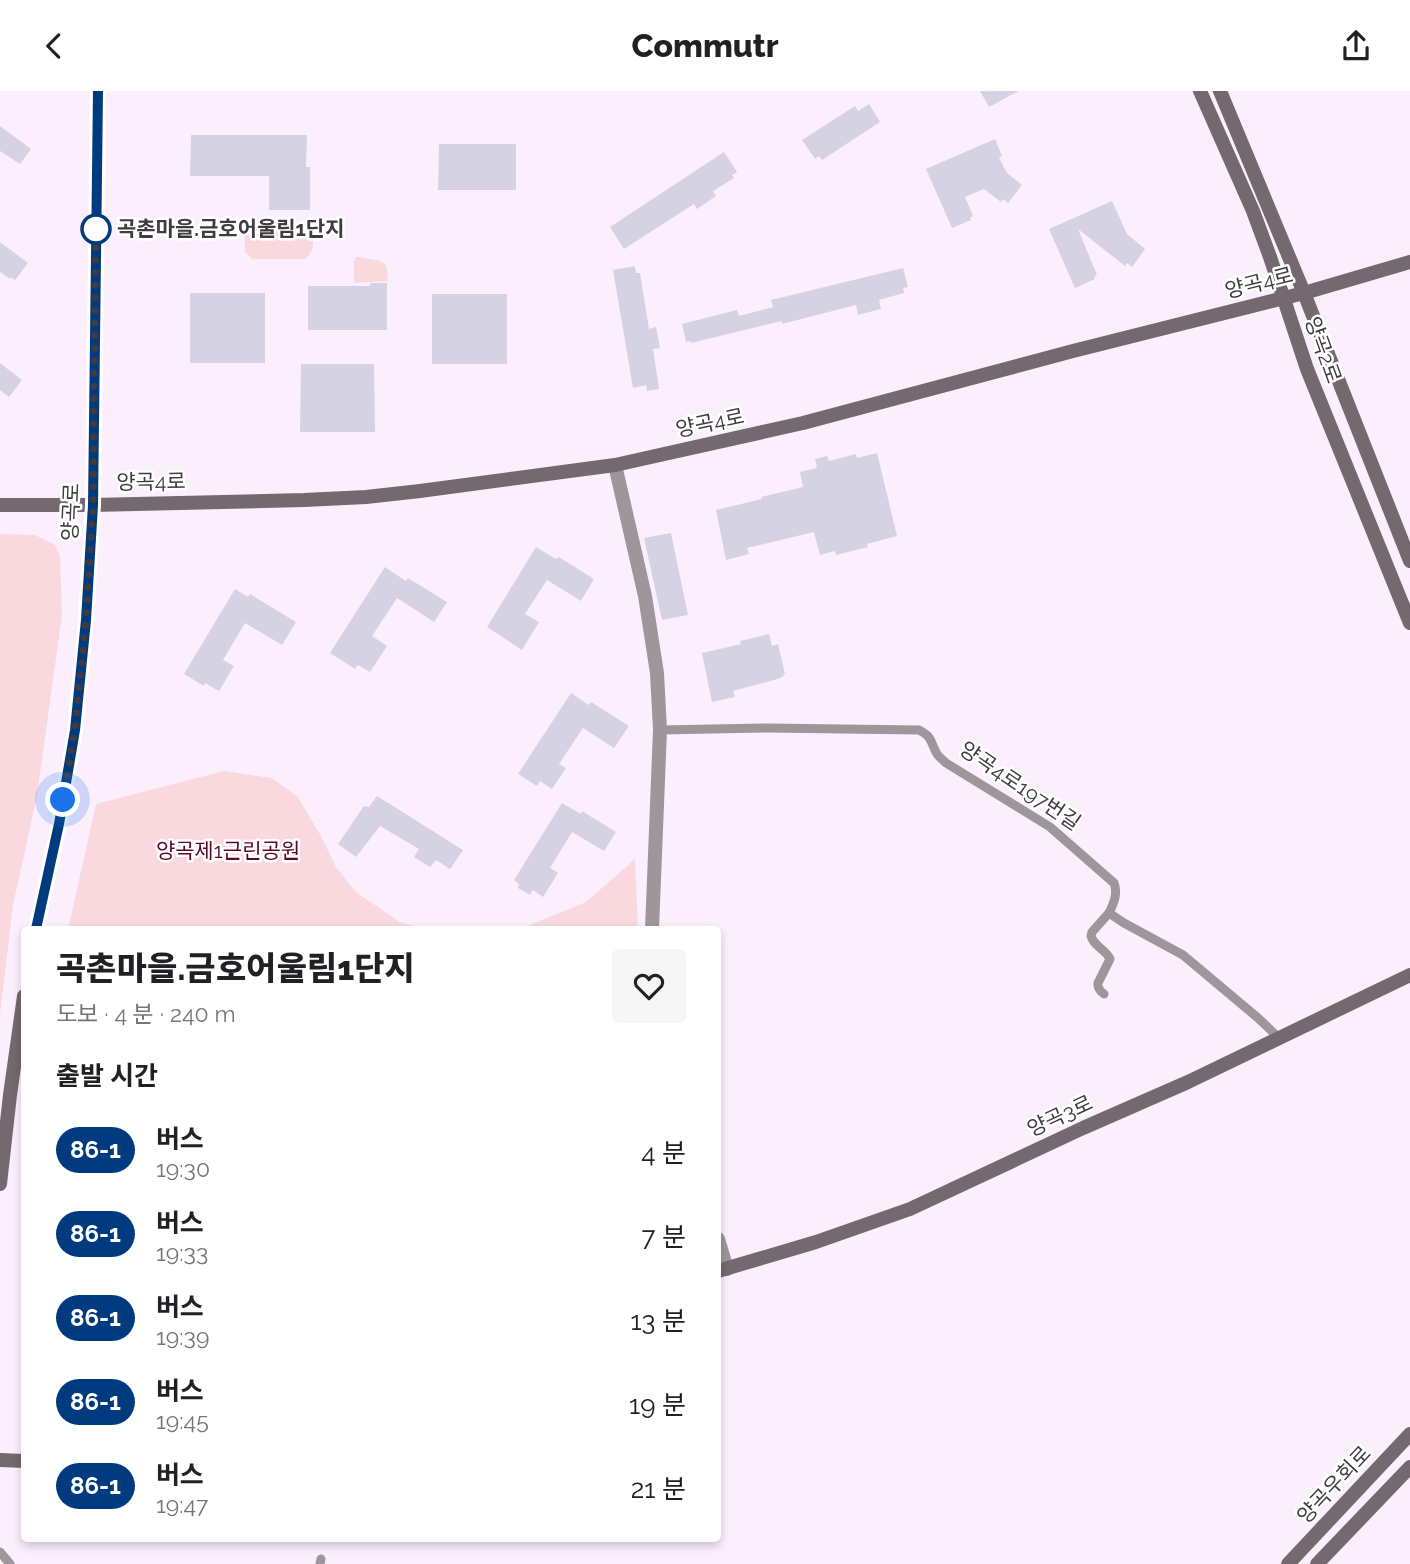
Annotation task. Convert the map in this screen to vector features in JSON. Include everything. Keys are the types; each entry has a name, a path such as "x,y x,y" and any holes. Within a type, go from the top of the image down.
{"street":[{"name":"양곡로","path":"37,926 59,824 75,730 86,620 93,505 98,91"},
{"name":"양곡2로","path":"1200,91 1253,211 1307,369 1410,623"},
{"name":"양곡2로","path":"1220,91 1304,293 1410,561"},
{"name":"양곡4로","path":"0,505 304,500 366,496 615,465 803,423 1073,351 1283,299 1410,262"},
{"path":"615,465 645,596 657,673 660,730 652,926"},
{"name":"양곡3로","path":"722,1270 910,1209 1188,1082 1410,975"},
{"path":"0,1184 21,1017"},
{"name":"양곡우회로","path":"1288,1564 1410,1434"},
{"path":"0,1460 21,1461"},
{"name":"양곡우회로","path":"1317,1564 1410,1467"}],"lane":[{"name":"양곡4로197번길","path":"660,730 919,730 933,742 937,754 946,763 1050,827 1108,878 1116,889 1109,913"},
{"path":"1104,994 1098,983 1110,960 1091,936 1109,913 1183,955 1279,1038"},
{"path":"0,1552 10,1564"}],"green space":[{"path":"252,226 305,227 313,238 311,252 304,259 252,259 245,252 245,245 246,234"},
{"path":"356,257 385,264 388,281 354,283"},
{"path":"0,534 35,535 55,545 60,556 62,615 37,796 13,905 0,1014"},
{"name":"양곡제1근린공원","path":"224,771 272,778 298,797 336,867 356,892 400,922 413,926 69,926 96,804"},
{"path":"635,859 638,926 527,926 586,902"}],"building":[{"path":"980,91 1019,91 989,107"},
{"path":"869,104 880,122 822,160 819,156 815,159 802,140 855,106 858,111"},
{"path":"0,126 31,149 20,164 0,151"},
{"path":"191,135 307,135 306,167 310,167 310,210 269,210 269,176 190,176"},
{"path":"995,139 1002,156 999,158 1007,173 1022,185 1008,203 1003,199 1001,202 984,189 965,197 973,216 971,220 952,228 926,169"},
{"path":"439,144 516,144 516,190 438,190"},
{"path":"724,152 737,172 732,175 734,178 713,191 716,196 697,209 694,204 624,249 610,227"},
{"path":"1112,201 1127,234 1145,249 1132,267 1127,263 1125,266 1078,229 1097,275 1095,279 1075,288 1049,229"},
{"path":"0,242 28,263 15,280 0,272"},
{"path":"635,266 636,273 640,273 649,329 656,327 660,348 653,349 659,389 647,391 646,385 633,388 613,270"},
{"path":"903,268 908,287 903,288 904,293 879,300 881,309 858,315 856,305 782,324 782,321 686,342 682,324 737,310 739,316 773,307 771,300"},
{"path":"370,283 387,283 387,330 308,330 308,286 370,286"},
{"path":"190,293 265,293 265,363 190,363"},
{"path":"432,294 507,294 507,364 432,364"},
{"path":"0,363 22,380 9,397 0,390"},
{"path":"301,364 374,364 375,432 300,432"},
{"path":"877,453 897,536 836,555 835,551 820,555 814,532 747,548 749,554 726,560 716,510 803,487 800,472 817,468 815,459 827,456 829,461 856,454 857,458"},
{"path":"671,533 688,615 662,620 644,538"},
{"path":"536,547 556,559 559,557 594,579 581,601 547,580 525,614 539,622 522,650 487,627"},
{"path":"385,567 447,602 434,622 397,598 372,636 387,646 370,672 358,665 355,669 330,653"},
{"path":"235,589 248,597 250,594 296,622 282,645 245,623 223,660 234,666 219,691 184,674"},
{"path":"769,634 772,646 778,644 784,676 733,691 735,697 712,702 702,653"},
{"path":"571,693 629,726 614,748 583,728 559,764 566,768 552,789 540,781 537,786 518,774"},
{"path":"377,796 463,850 450,869 436,860 430,867 414,857 419,849 380,826 356,857 338,844 364,806 369,807"},
{"path":"562,803 581,814 582,811 616,832 604,851 572,832 550,868 558,873 543,897 533,890 530,895 518,888 519,884 514,880"}],"bus line":[{"name":"86-1","path":"37,926 59,824 75,730 86,620 93,505 98,91"}],"place":[{"name":"곡촌마을.금호어울림1단지","path":"96,229"}],"route":[{"path":"63,800 75,730 86,620 93,505 96,229"}]}
